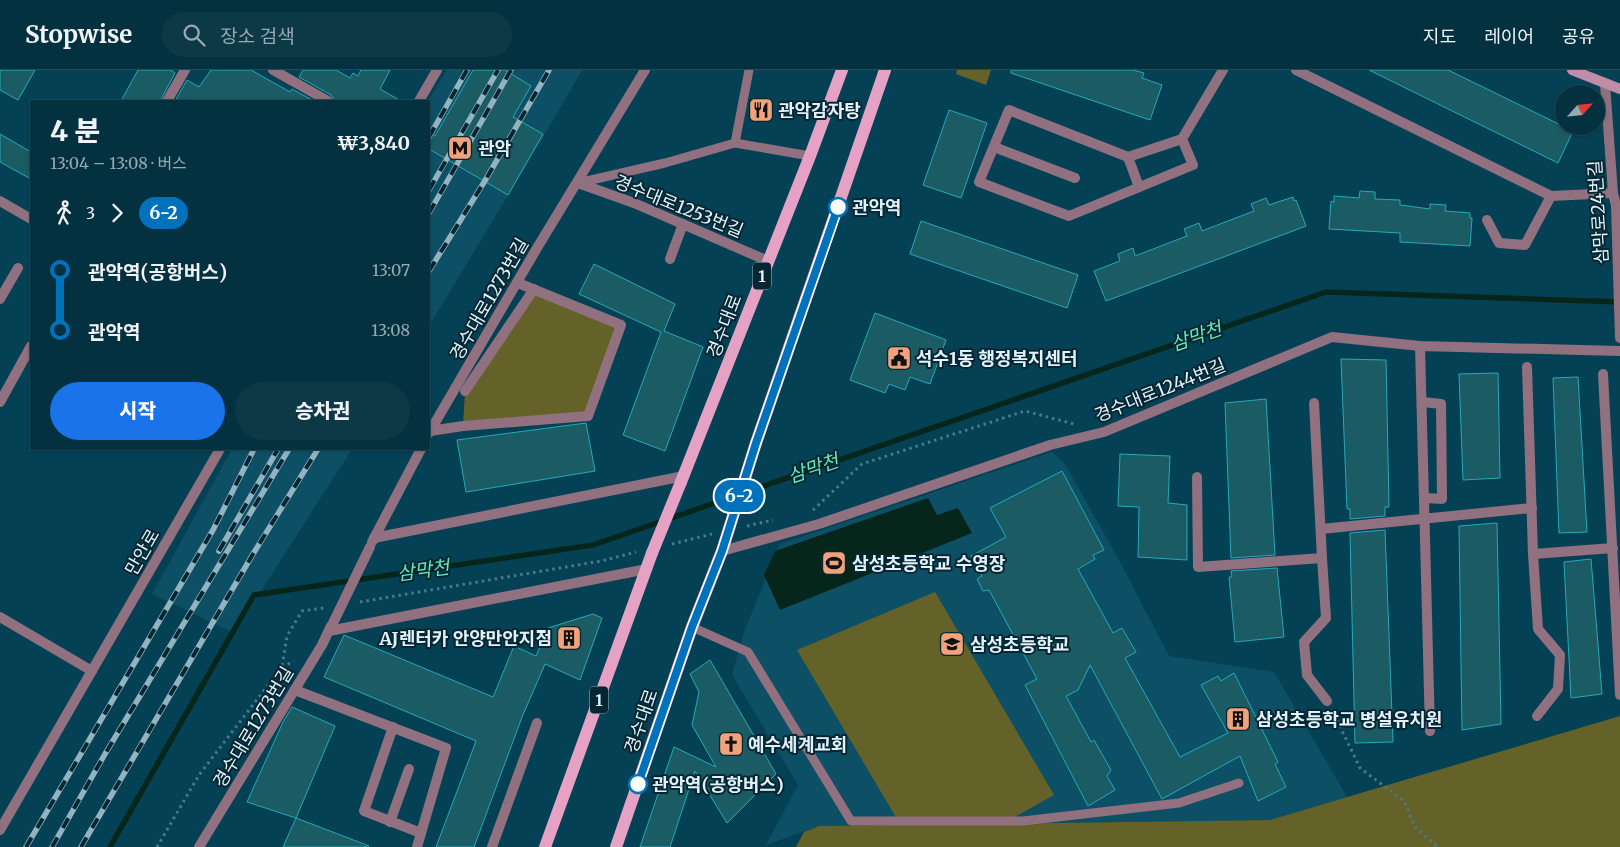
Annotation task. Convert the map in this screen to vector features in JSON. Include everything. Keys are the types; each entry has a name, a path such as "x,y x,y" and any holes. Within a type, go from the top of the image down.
{"main road":[{"name":"경수대로","path":"682,479 810,156 842,70"},
{"name":"경수대로","path":"616,847 692,627 722,551 756,443 885,70"},
{"path":"1572,70 1620,89"},
{"name":"1","path":"545,847 652,553 682,479"}],"street":[{"path":"168,100 185,70"},
{"path":"273,70 326,100"},
{"path":"420,100 437,70"},
{"name":"경수대로1273번길","path":"430,430 645,70"},
{"path":"1182,139 1193,164 1069,216 979,182 1009,110 1128,157 1182,139 1223,70"},
{"path":"1296,70 1550,196 1613,193"},
{"name":"삼막로24번길","path":"1605,84 1613,193 1618,206 1620,338"},
{"path":"994,147 1075,178"},
{"path":"1128,157 1139,187"},
{"name":"경수대로1253번길","path":"578,183 634,203 768,261"},
{"path":"1487,220 1499,243 1525,245 1550,196"},
{"path":"0,202 30,218"},
{"path":"670,260 683,224"},
{"path":"0,299 18,268"},
{"path":"430,432 463,426 588,416 621,325 518,282"},
{"path":"465,391 534,289"},
{"name":"경수대로1244번길","path":"722,551 819,524 1050,445 1104,432 1332,337 1420,346 1620,351"},
{"path":"1420,346 1423,402 1430,731"},
{"path":"0,402 30,348"},
{"path":"1527,367 1533,554 1538,629 1560,655 1558,689 1537,716"},
{"path":"1603,374 1620,695"},
{"path":"1423,402 1441,404 1442,499 1425,498"},
{"path":"1314,403 1326,618 1304,642 1307,675 1327,701"},
{"name":"만안로","path":"0,830 219,450"},
{"path":"372,543 420,450"},
{"path":"1197,478 1198,567 1322,558"},
{"path":"372,543 682,479"},
{"path":"1321,529 1532,508"},
{"name":"경수대로1273번길","path":"199,847 295,690 331,627 372,543"},
{"path":"1533,554 1612,548"},
{"path":"331,627 647,568"},
{"path":"0,617 92,671"},
{"path":"295,690 446,748 417,847"},
{"path":"492,847 537,723"},
{"path":"393,727 364,811 421,834"},
{"path":"390,822 409,769"}],"lane":[{"path":"735,143 749,70"},
{"path":"578,183 665,163 735,143 810,156"},
{"path":"692,627 748,652 851,821 1024,821 1179,804 1239,783"}],"path":[{"path":"1327,701 1360,768 1404,801 1415,827 1438,847"}],"shaded area":[{"path":"447,70 582,70 430,324 430,100"},
{"path":"957,70 991,70 986,85 956,74"},
{"path":"534,289 621,325 588,416 463,426 465,391"},
{"path":"231,450 351,450 234,633 152,594"},
{"name":"삼성초등학교","path":"1052,452 1065,464 1120,562 1169,656 1274,672 1347,797 1270,820 819,826 766,845 798,785 732,675 744,632 780,544"},
{"name":"삼성초등학교 수영장","path":"928,498 937,515 958,508 972,533 780,610 764,575 775,551"},
{"path":"935,592 1054,795 1011,819 897,819 797,650"},
{"path":"1620,716 1620,847 796,847 804,832 819,826 1270,820"}],"building":[{"path":"0,70 35,70 18,100 0,90"},
{"path":"138,70 170,70 175,73 161,100 122,100"},
{"path":"211,70 251,70 290,92 292,89 312,100 176,100 187,80 199,87"},
{"path":"303,70 336,70 350,78 353,73 358,76 361,70 390,70 380,89 399,100 334,100 331,95 299,77"},
{"path":"473,70 505,70 531,86 513,117 543,134 508,195 430,150 430,133 435,136"},
{"path":"1011,70 1133,70 1144,73 1142,78 1162,85 1150,120 1011,73"},
{"path":"1369,70 1448,70 1555,122 1555,135 1571,135 1558,163"},
{"path":"949,110 987,123 961,198 923,185"},
{"path":"0,134 30,151 30,178 0,162"},
{"path":"1360,191 1375,192 1375,199 1400,200 1400,205 1430,209 1430,204 1446,205 1445,211 1470,213 1470,218 1472,218 1470,246 1400,242 1400,233 1329,229 1331,201 1334,202 1334,196 1359,198"},
{"path":"1293,197 1294,201 1296,200 1306,226 1106,301 1094,271 1120,261 1118,254 1133,248 1135,256 1187,236 1184,229 1199,223 1202,231 1254,211 1251,204 1266,198 1269,205"},
{"path":"921,221 1078,275 1067,308 910,254"},
{"path":"594,264 675,304 664,331 703,347 665,451 623,435 661,332 579,294"},
{"name":"석수1동 행정복지센터","path":"875,313 946,340 930,384 910,377 905,390 889,384 885,393 850,380"},
{"path":"1341,359 1386,360 1389,507 1385,507 1385,516 1350,519 1350,509 1347,509"},
{"path":"1498,373 1500,478 1463,480 1459,374"},
{"path":"1578,377 1587,532 1559,533 1553,378"},
{"path":"1266,399 1275,555 1231,558 1225,403"},
{"path":"586,423 595,471 466,492 457,440"},
{"path":"1120,454 1170,456 1168,503 1187,505 1187,560 1138,557 1139,507 1118,506"},
{"path":"1062,471 1104,550 1093,555 1095,559 1078,569 1113,633 1122,628 1136,652 1125,658 1180,757 1228,733 1201,685 1218,676 1221,681 1234,673 1278,762 1275,764 1286,787 1258,801 1240,756 1162,799 1090,665 1078,690 1066,696 1091,742 1094,740 1111,770 1107,776 1115,790 1088,806 1025,685 1037,679 989,590 983,591 977,579 982,576 971,556 1006,537 990,508"},
{"path":"1497,523 1501,724 1462,730 1459,526"},
{"path":"1385,530 1393,742 1355,743 1350,533"},
{"path":"1591,559 1602,694 1571,698 1564,562"},
{"path":"1277,568 1284,637 1235,642 1229,577 1232,577 1231,571"},
{"path":"593,614 602,618 580,680 545,664 522,717 474,847 436,847 476,741 324,677 344,635 493,697 514,646 536,656 548,628"},
{"name":"예수세계교회","path":"710,660 776,774 727,823 695,771 670,847 640,847 674,747 716,767 692,725 699,692 690,674"},
{"path":"292,707 335,726 296,818 247,802 283,722"},
{"path":"296,818 369,846 283,847"}],"waterway":[{"name":"삼막천","path":"110,847 254,595 593,545 1326,292 1620,302"}],"railway":[{"path":"430,135 467,70"},
{"path":"430,188 498,70"},
{"path":"430,211 511,70"},
{"path":"430,269 486,179 549,70"},
{"path":"26,847 213,530 253,450"},
{"path":"219,551 277,450"},
{"path":"52,847 105,754 288,450"},
{"path":"81,847 253,554 317,450"}],"bus line":[{"name":"6-2","path":"638,784 692,627 722,551 756,443 838,207"}],"place":[{"name":"관악감자탕","path":"761,110"},
{"name":"관악","path":"460,148"},
{"name":"관악역","path":"838,207"},
{"name":"석수1동 행정복지센터","path":"899,358"},
{"name":"삼성초등학교 수영장","path":"834,563"},
{"name":"AJ렌터카 안양만안지점","path":"569,638"},
{"name":"삼성초등학교","path":"952,644"},
{"name":"삼성초등학교 병설유치원","path":"1238,719"},
{"name":"예수세계교회","path":"731,744"},
{"name":"관악역(공항버스)","path":"638,784"}]}
